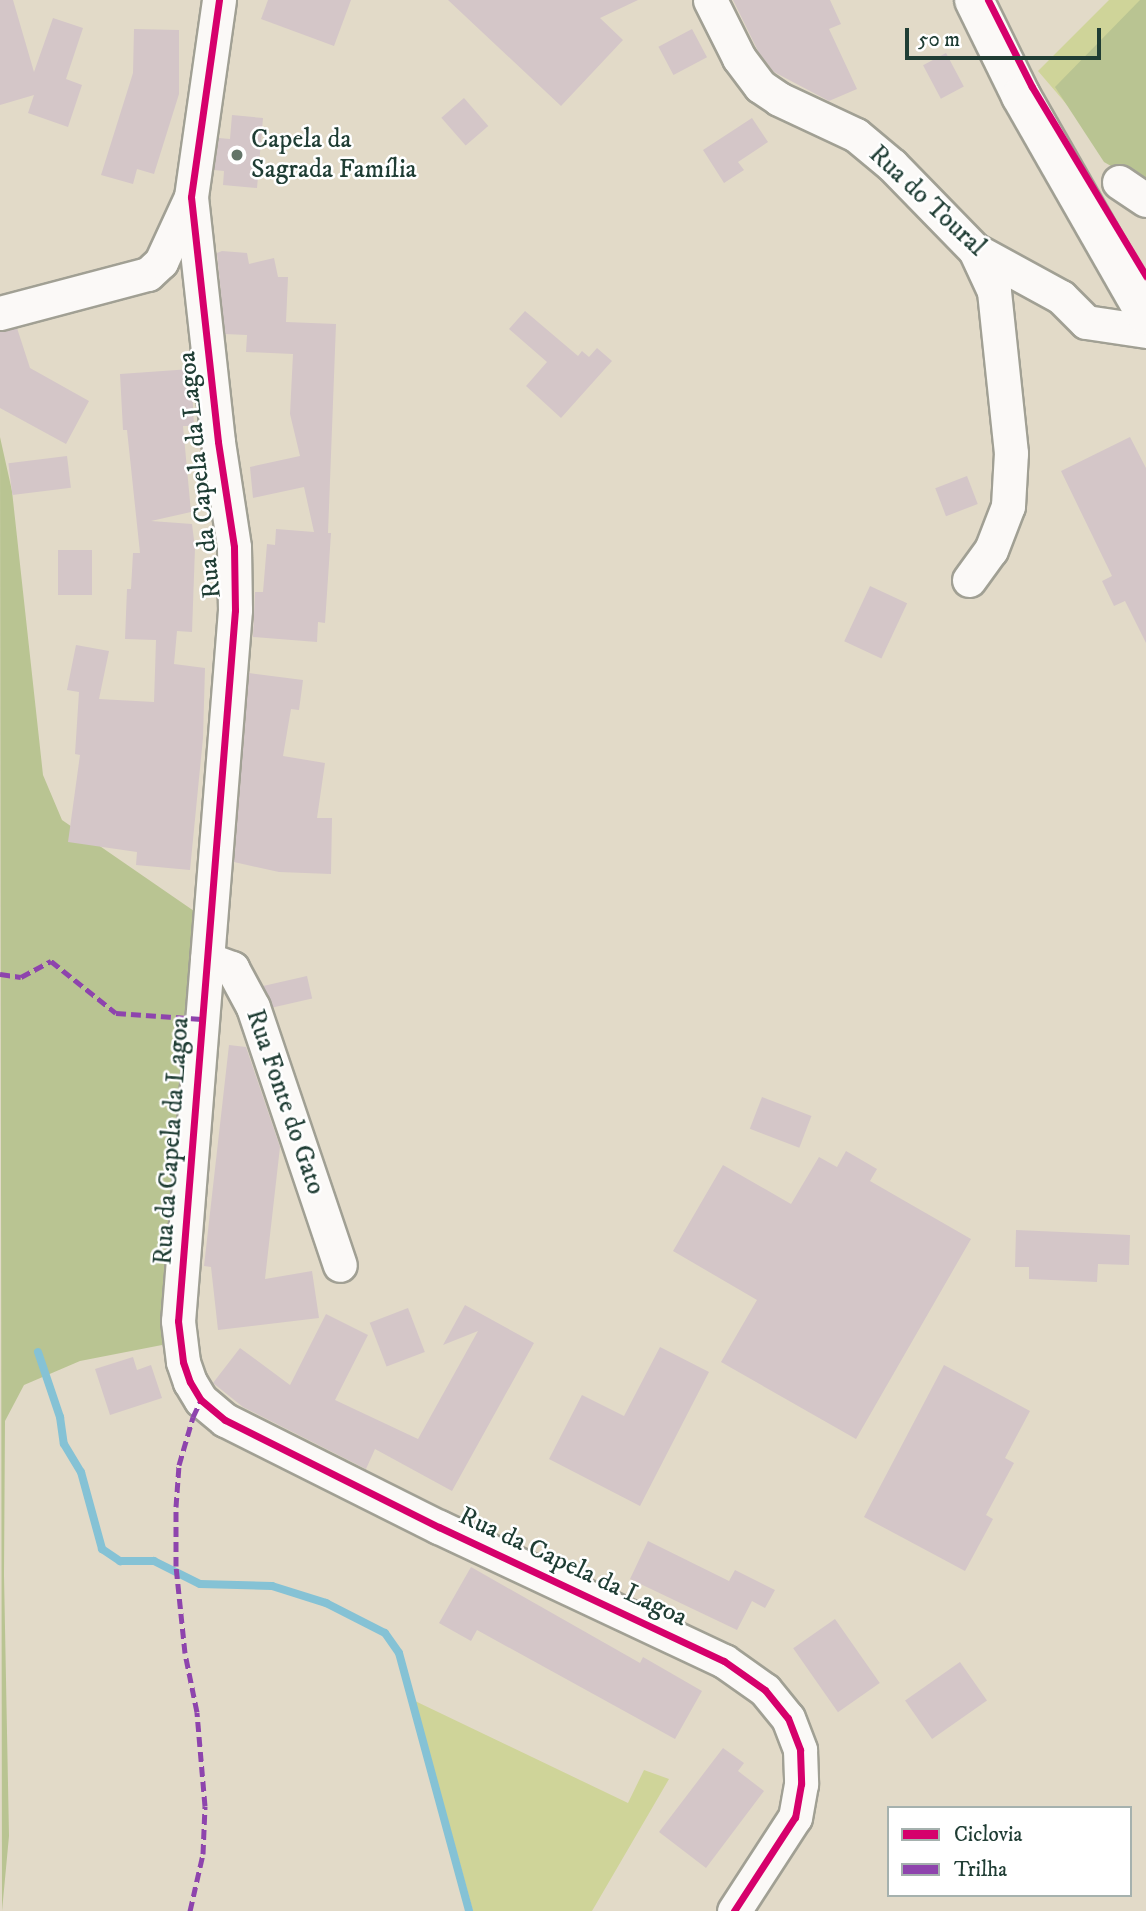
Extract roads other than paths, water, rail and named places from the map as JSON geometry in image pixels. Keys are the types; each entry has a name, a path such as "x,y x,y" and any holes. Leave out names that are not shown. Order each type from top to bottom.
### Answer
{"main road":[{"path":"974,0 1021,96 1143,315"}],"street":[{"name":"Rua da Capela da Lagoa","path":"219,0 191,197 218,442 234,547 235,610 178,1321 183,1362 190,1382 201,1400 225,1420 439,1527 724,1661 765,1690 788,1718 800,1750 801,1784 795,1817 734,1911"},
{"name":"Rua do Toural","path":"710,0 739,58 760,86 779,99 856,135 892,165 975,250 1061,297 1086,322 1143,315"},
{"path":"0,313 148,274 161,262 191,197"},
{"path":"969,580 991,550 1008,506 1012,453 994,290 975,250"},
{"name":"Rua Fonte do Gato","path":"206,959 232,968 253,1007 340,1265"}],"waterway":[{"path":"38,1352 60,1417 64,1444 81,1472 102,1549 120,1561 154,1561 200,1584 272,1586 326,1603 385,1633 399,1653 469,1911"}],"place":[{"name":"Capela da Sagrada Família","path":"237,155"}]}
